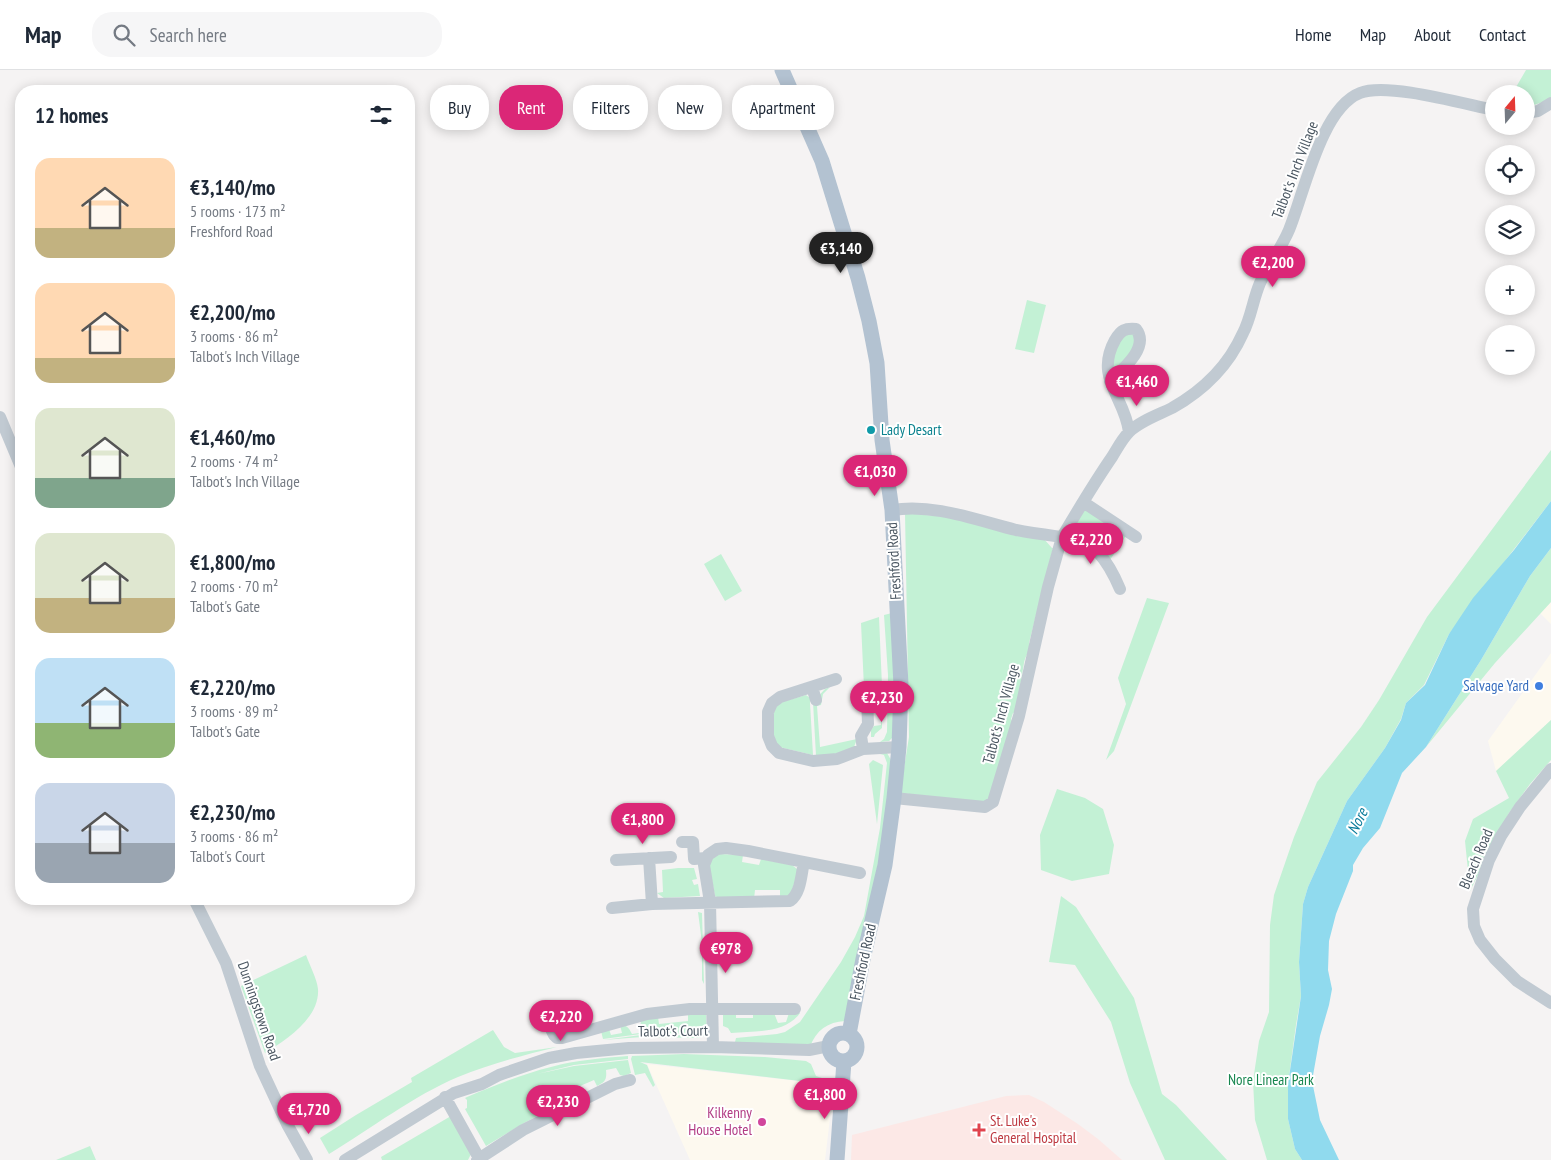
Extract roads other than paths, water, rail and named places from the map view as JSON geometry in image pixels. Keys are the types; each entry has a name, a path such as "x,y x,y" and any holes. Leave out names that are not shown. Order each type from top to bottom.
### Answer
{"main road":[{"name":"Freshford Road","path":"782,70 822,161 867,312 877,363 882,440 892,510 901,685 899,747 885,865 863,959 849,1034 856,1040 857,1050 854,1056 844,1061"},
{"path":"837,1160 844,1061 832,1056 829,1046 831,1040 836,1035 842,1033 849,1034"}],"street":[{"name":"Talbot's Inch Village","path":"894,798 985,807 993,802 1019,716 1048,587 1062,537 1129,432 1180,403 1208,383 1232,356 1245,331 1262,278 1288,232 1316,152 1326,130 1341,106 1360,92 1381,90 1407,92 1485,108"},
{"path":"1535,112 1551,104"},
{"path":"1110,381 1128,420 1129,432"},
{"path":"0,417 15,453"},
{"path":"1083,502 1136,537"},
{"path":"892,510 909,507 959,515 1018,530 1079,540 1092,546 1108,563 1120,589"},
{"path":"836,679 780,697 772,703 768,712 768,736 772,746 779,752 813,761 837,759 863,749 899,747"},
{"path":"812,687 816,700"},
{"path":"863,749 862,736 868,724 867,697"},
{"name":"Bleach Road","path":"1551,769 1520,807 1501,836 1489,860 1473,909 1474,926 1480,940 1495,959 1517,981 1551,1003"},
{"path":"682,842 693,842 694,859 706,858"},
{"path":"713,1047 710,902 704,865 706,858 712,852 726,848 860,873"},
{"path":"616,860 671,857"},
{"path":"649,858 652,904"},
{"path":"612,908 652,904 790,901 796,897 798,892 804,862"},
{"name":"Dunningstown Road","path":"197,905 226,963 260,1066 287,1124 307,1160"},
{"path":"543,1013 554,1035 557,1038 562,1038 647,1014 690,1009 795,1009"},
{"name":"Talbot's Court","path":"345,1160 445,1097 548,1058 576,1053 629,1048 713,1047 809,1050 829,1046"},
{"path":"445,1097 479,1159 523,1130 613,1079 630,1080"}],"water":[{"name":"Nore","path":"1551,501 1551,548 1530,576 1481,660 1426,747 1402,773 1380,828 1363,848 1353,865 1353,871 1336,914 1329,941 1328,970 1332,989 1320,1036 1312,1081 1320,1120 1339,1160 1302,1160 1295,1149 1288,1119 1288,1084 1301,996 1299,962 1303,904 1308,887 1347,801 1385,748 1401,720 1406,703 1425,685 1449,634 1473,598 1514,550"}],"place":[{"name":"Lady Desart","path":"871,430"},
{"name":"Salvage Yard","path":"1539,686"},
{"name":"Kilkenny House Hotel","path":"762,1122"},
{"name":"St. Luke's General Hospital","path":"979,1130"}],"park label":[{"name":"Nore Linear Park","path":"1271,1080"}]}
